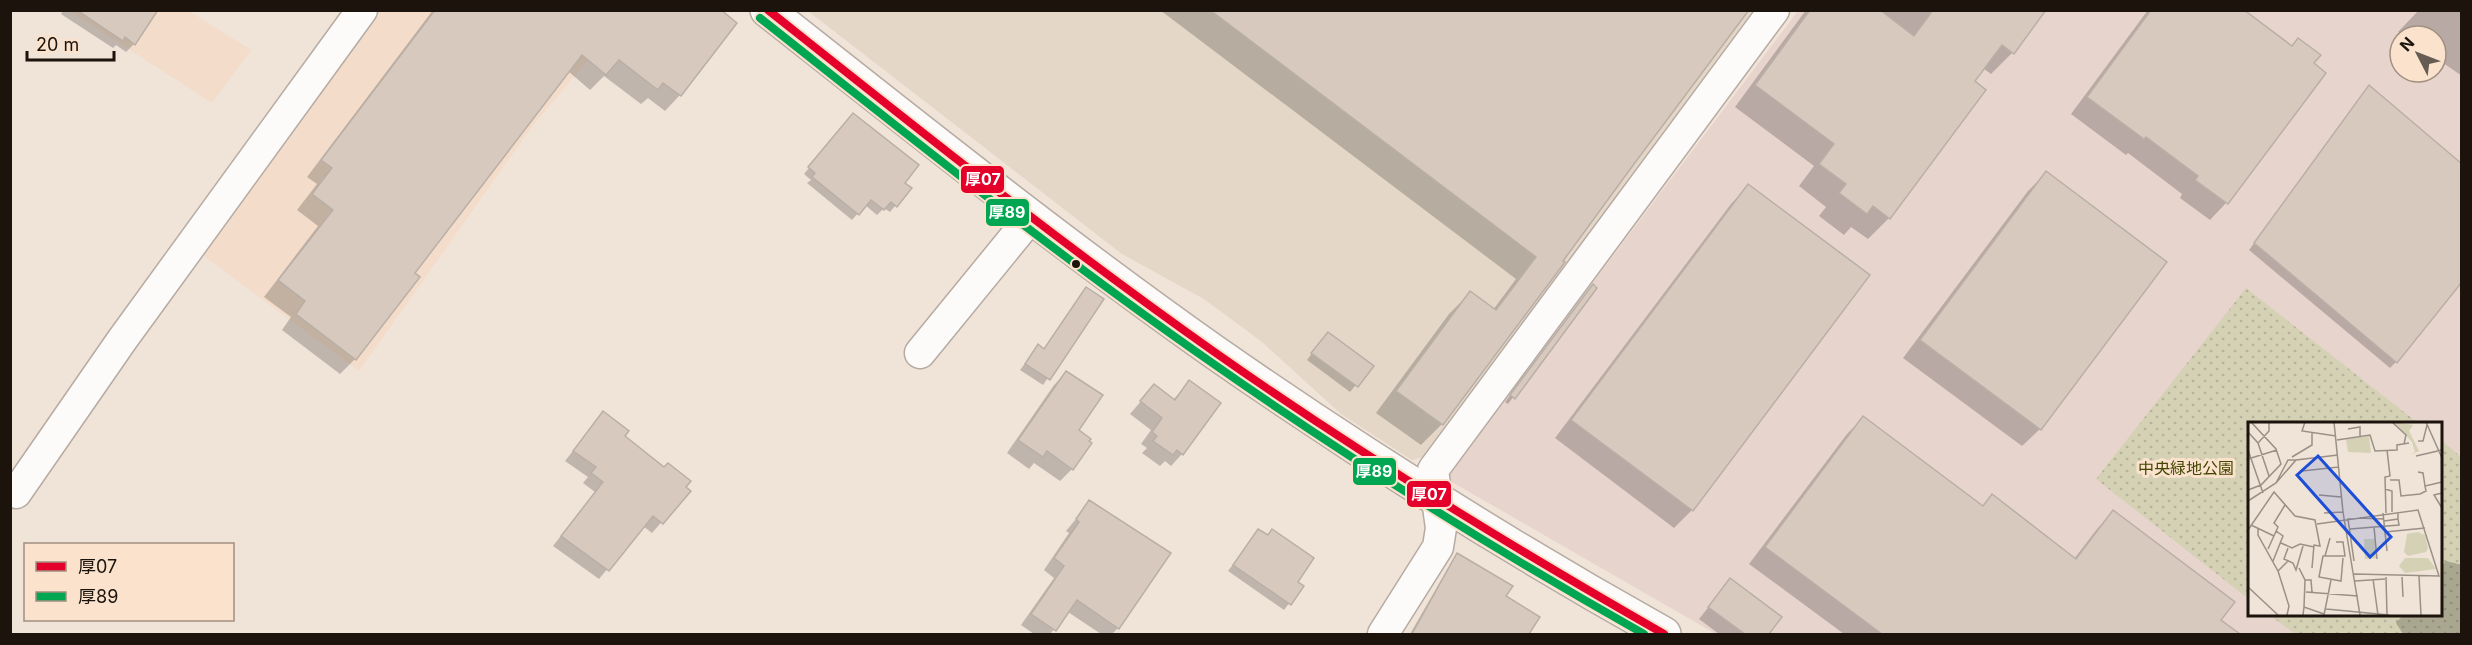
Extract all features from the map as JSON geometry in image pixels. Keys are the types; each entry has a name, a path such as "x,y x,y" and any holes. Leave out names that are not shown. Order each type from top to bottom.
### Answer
{"main road":[{"path":"767,10 1031,217 1210,349 1316,422 1436,500 1538,563 1664,634"}],"street":[{"path":"16,493 122,340 362,10"},
{"path":"1383,634 1438,547 1442,528 1433,470 1774,10"},
{"path":"920,353 1031,217"}],"shaded area":[{"path":"70,11 189,11 251,50 212,103"},
{"path":"367,11 629,11 531,128 359,371 196,250"},
{"path":"808,11 1760,11 1427,456 1412,460 1341,414 1262,342 1204,299 1122,254"},
{"path":"1798,11 2461,11 2461,634 1716,634 1445,478"}],"green space":[{"name":"中央緑地公園","path":"2246,288 2417,422 2248,422 2248,598 2096,479"},
{"path":"2442,441 2461,457 2461,634 2295,634 2269,615 2442,615"}],"building":[{"path":"77,10 158,10 135,45 125,37 123,41"},
{"path":"435,10 721,10 737,23 681,96 663,83 658,90 619,60 606,75 582,55 415,273 420,277 356,360 296,314 305,301 278,280 333,210 312,194 332,168 321,160"},
{"path":"1210,10 1749,10 1443,425 1396,391 1470,291 1496,310 1536,257"},
{"path":"1810,10 1880,10 1914,36 1933,10 2046,10 2014,54 2002,45 1975,81 1986,90 1890,219 1873,206 1867,214 1839,193 1846,184 1819,164 1834,144 1755,85"},
{"path":"2151,10 2244,10 2292,46 2298,38 2321,55 2314,63 2326,73 2228,204 2195,180 2198,176 2087,97"},
{"path":"2369,85 2462,164 2462,282 2397,363 2254,243"},
{"path":"853,113 919,165 905,183 912,188 897,207 891,202 884,210 871,200 859,215 812,177 815,173 808,167"},
{"path":"2046,171 2167,262 2041,430 1920,340"},
{"path":"1748,184 1870,275 1693,511 1571,420"},
{"path":"1593,284 1597,288 1515,399 1510,395"},
{"path":"1086,287 1104,299 1050,380 1025,364 1038,344 1044,349"},
{"path":"1328,332 1374,366 1358,387 1311,353"},
{"path":"1066,371 1103,395 1079,430 1091,439 1089,441 1092,443 1073,470 1047,451 1043,457 1018,440"},
{"path":"1189,380 1221,403 1183,455 1177,450 1173,455 1153,441 1157,436 1152,432 1162,418 1140,401 1154,384 1175,400"},
{"path":"603,411 629,431 625,436 664,467 668,463 691,481 686,487 691,491 663,524 653,516 609,571 561,536 603,482 591,473 596,467 573,451"},
{"path":"1863,416 1983,506 1992,494 2076,559 2113,510 2235,602 2221,620 2240,634 1882,634 1765,547"},
{"path":"1089,500 1171,553 1119,629 1077,600 1056,631 1031,614 1064,566 1054,558 1079,522 1076,519"},
{"path":"1258,529 1268,535 1272,529 1314,558 1298,582 1304,586 1291,605 1233,565"},
{"path":"1457,553 1513,586 1506,596 1540,617 1529,634 1412,634"},
{"path":"1730,578 1782,617 1769,634 1745,634 1708,607"}],"transit line":[{"name":"厚07","path":"768,10 1043,226 1213,351 1323,426 1435,498 1664,634"},
{"name":"厚89","path":"760,18 1038,236 1208,360 1423,503 1644,634"}]}
